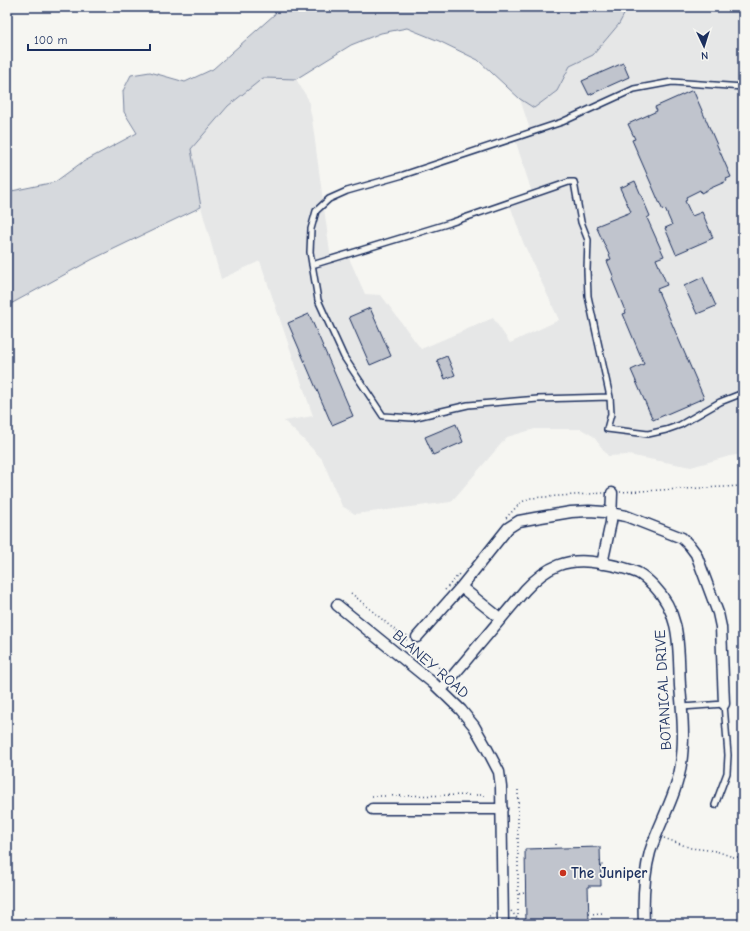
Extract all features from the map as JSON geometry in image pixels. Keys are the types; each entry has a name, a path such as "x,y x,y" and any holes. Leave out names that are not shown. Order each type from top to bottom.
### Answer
{"street":[{"path":"602,564 612,514 609,493"},
{"path":"417,637 461,587 508,528 520,521 571,512 589,511 626,516 682,538 696,554 718,613 724,704"},
{"name":"BOTANICAL DRIVE","path":"441,690 530,584 546,571 557,565 570,562 602,564 627,569 639,574 650,582 667,602 672,613 676,631 683,734 682,763 678,778 656,835 648,862 644,924"},
{"path":"461,587 501,619"},
{"name":"BLANEY ROAD","path":"338,605 441,690 461,710 474,726 486,747 498,772 502,809 503,924"},
{"path":"372,809 502,809"}],"lane":[{"path":"610,397 538,399 468,405 412,418 383,416 344,357 318,300 310,252 311,229 316,211 329,199 347,191 403,175 562,122 634,89 672,82 743,87"},
{"path":"312,265 450,223 570,182 574,182 581,222 588,240 588,296 610,397 611,414 607,429 648,434 680,425 720,402 743,393"},
{"path":"682,707 724,704 728,755 727,773 715,805"}],"path":[{"path":"609,493 743,486"},
{"path":"351,593 376,614"},
{"path":"518,790 518,924"},
{"path":"372,796 485,795"},
{"path":"664,838 691,848 716,851 733,857 743,857"},
{"path":"600,861 603,865"},
{"path":"518,894 525,893"},
{"path":"510,910 518,919"},
{"path":"485,923 493,912"},
{"path":"589,914 603,913"}],"shaded area":[{"path":"274,7 628,7 619,24 593,55 570,66 557,91 534,108 520,99 478,60 439,41 407,28 381,33 351,45 296,79 263,78 228,106 191,149 201,207 93,259 7,306 7,192 55,182 81,163 137,133 124,112 123,91 131,75 150,72 185,82 213,69 275,14"},
{"path":"628,7 743,7 743,454 730,456 691,467 628,455 608,456 593,436 581,429 535,429 507,437 451,502 355,514 342,506 322,459 284,421 313,416 260,261 221,279 201,207 191,149 228,106 263,78 296,79 308,99 312,119 331,260 348,256 365,294 381,295 421,349 493,318 510,343 559,320 523,242 510,205 534,199 514,136 531,133 520,99 534,108 557,91 570,66 593,55 619,24"}],"building":[{"path":"623,63 629,77 589,95 582,81"},
{"path":"693,90 731,177 726,179 727,181 701,193 700,190 686,197 687,200 685,201 692,216 702,212 713,238 676,254 665,228 672,225 665,209 663,211 632,140 635,139 628,124 657,111 655,107"},
{"path":"635,181 650,216 647,218 664,256 656,259 667,285 657,289 704,398 653,420 631,370 644,364 623,314 626,313 612,279 614,278 607,261 611,259 596,226 631,212 620,188"},
{"path":"703,277 716,306 697,314 684,286"},
{"path":"370,308 391,356 370,365 349,317"},
{"path":"309,314 353,416 332,425 288,323"},
{"path":"447,356 455,375 445,379 437,360"},
{"path":"456,424 463,442 433,455 425,437"},
{"name":"The Juniper","path":"600,847 601,886 588,886 589,924 526,924 525,849"}],"place":[{"name":"The Juniper","path":"563,873"}]}
